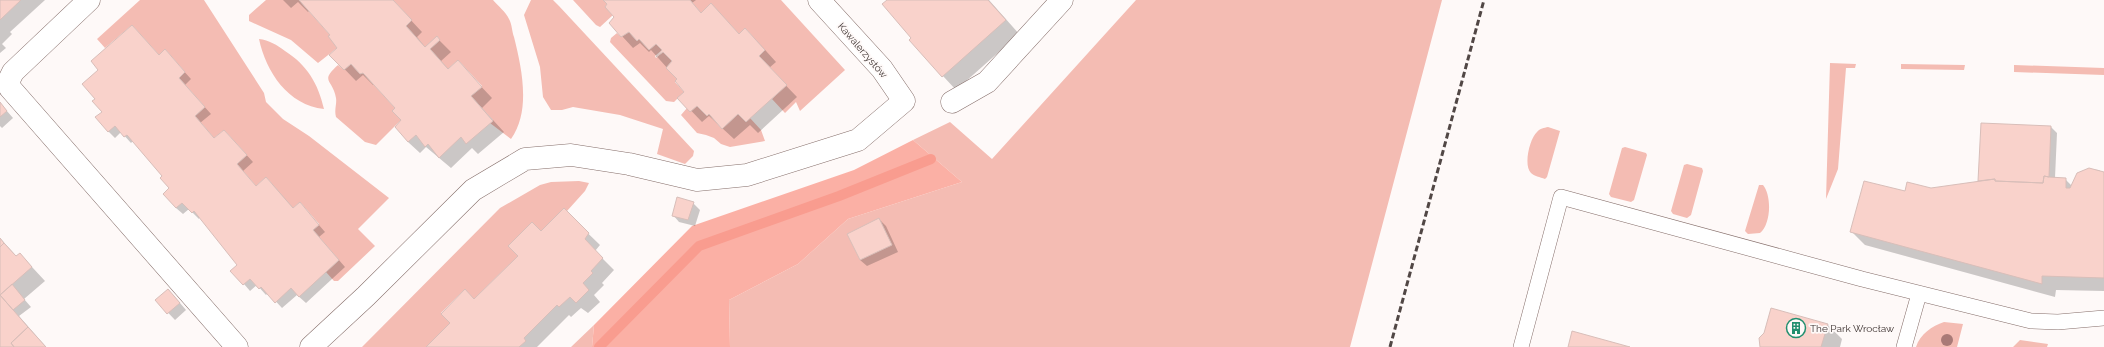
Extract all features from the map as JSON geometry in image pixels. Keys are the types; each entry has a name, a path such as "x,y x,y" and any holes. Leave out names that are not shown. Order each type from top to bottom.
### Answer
{"street":[{"path":"89,0 13,72 9,80 10,88 237,347"},
{"name":"Kawalerzystów","path":"311,347 366,296 473,190 525,159 572,155 629,164 697,180 747,176 858,140 904,102 882,69 819,0"},
{"path":"952,102 987,82 1062,0"}],"lane":[{"path":"1521,347 1561,197 1919,294 2031,321 2058,322 2104,318"},
{"path":"1904,347 1919,294"}],"shaded area":[{"path":"140,0 204,0 264,93 266,102 283,119 309,136 389,198 358,229 375,246 338,281 334,281 326,272 339,260 313,230 319,224 300,202 293,208 266,177 256,186 237,164 247,155 224,130 214,138 195,116 205,107 179,78 185,72 165,49 159,55 132,25 105,48 97,39"},
{"path":"266,0 299,0 330,35 337,48 318,63 291,40 249,21 249,15"},
{"path":"393,0 493,0 504,11 510,21 520,62 523,90 521,116 511,139 490,123 493,120 471,96 482,86 458,60 448,69 430,49 440,40 437,36 425,47 406,26 411,20"},
{"path":"531,0 553,0 559,6 694,151 693,156 685,164 657,154 663,129 620,115 573,107 562,110 551,110 543,97 540,67 524,15"},
{"path":"573,0 603,0 607,4 605,7 613,15 600,27 596,25"},
{"path":"690,0 781,0 845,70 800,111 796,102 785,113 772,99 786,85 759,56 765,50 745,28 739,34 711,4 701,13"},
{"path":"1136,0 1442,0 1350,347 730,347 729,300 798,264 848,219 962,182 913,140 950,122 992,159"},
{"path":"629,32 637,41 639,39 649,50 656,44 662,50 655,56 656,58 663,52 672,61 666,68 677,79 675,82 684,92 674,102 666,101 610,42 611,38 617,33 621,37"},
{"path":"259,39 270,42 279,47 300,62 315,83 324,109 311,106 289,94 273,75 262,51"},
{"path":"1830,63 1856,64 1855,68 1846,68 1838,169 1826,199"},
{"path":"351,64 360,74 363,73 395,108 392,111 401,120 376,145 365,142 336,117 336,98 328,78 338,65 344,70"},
{"path":"1901,64 1965,65 1964,70 1901,69"},
{"path":"2014,65 2104,68 2104,75 2014,72"},
{"path":"697,106 707,116 709,114 722,129 738,114 746,122 750,118 761,130 765,141 730,147 721,144 714,138 697,133 681,115 687,108"},
{"path":"1548,127 1560,131 1547,177 1545,179 1531,173 1528,164 1528,152 1534,135 1542,128"},
{"path":"913,140 962,182 848,219 798,264 729,300 730,347 592,347 594,325 692,226 854,170"},
{"path":"1625,147 1646,153 1647,155 1634,200 1631,202 1611,197 1609,194 1622,148"},
{"path":"1687,164 1702,168 1703,171 1691,215 1687,218 1673,214 1671,211 1684,165"},
{"path":"579,181 589,183 585,191 567,211 564,208 541,231 532,222 518,256 474,299 464,290 441,313 450,323 426,347 362,347 500,208 540,185 551,182"},
{"path":"1759,185 1763,185 1768,196 1768,217 1764,229 1760,233 1748,234 1745,231"},
{"path":"1944,322 1963,324 1957,347 1916,347 1923,334"},
{"path":"594,325 592,347 571,347"},
{"path":"2020,340 2048,344 2047,347 2013,347"}],"building":[{"path":"0,0 21,0 0,20"},
{"path":"299,0 393,0 412,20 406,26 425,47 437,36 440,40 430,49 448,69 458,60 482,87 471,96 493,121 466,144 461,137 439,158 428,144 425,147 416,135 408,142 395,127 401,120 392,111 395,108 363,73 360,74 351,64 344,70 329,55 337,48 328,36 330,35"},
{"path":"603,0 690,0 701,13 711,3 739,34 745,28 765,50 759,56 787,85 746,122 738,114 722,129 709,114 707,116 697,106 690,112 677,98 684,92 675,81 677,79 666,68 672,61 663,52 656,57 662,50 656,44 649,50 639,39 637,41 629,32 621,37 609,23 614,17 605,7 607,4"},
{"path":"887,0 988,0 1006,20 942,77 909,40 911,38 882,4"},
{"path":"132,25 159,55 165,49 185,72 179,78 205,107 195,116 214,138 224,130 247,155 237,164 256,186 266,177 293,208 300,202 319,225 313,230 339,260 299,297 291,288 275,303 261,287 259,289 250,279 243,285 230,271 237,265 194,211 192,213 182,203 176,208 163,194 169,188 160,178 162,176 127,135 124,137 115,126 108,132 95,117 102,112 92,101 95,99 82,84 98,70 91,61"},
{"path":"0,102 7,111 0,117"},
{"path":"1981,123 2051,126 2049,177 2044,176 2043,183 1995,181 1995,179 1978,181"},
{"path":"2089,168 2104,172 2104,278 2042,276 2042,284 1850,232 1864,181 1905,191 1907,182 1931,188 1995,179 1995,181 2043,183 2044,176 2066,178 2066,188 2070,188 2077,173"},
{"path":"677,197 694,202 688,220 672,216"},
{"path":"564,208 589,233 585,239 603,258 591,271 593,273 583,283 589,290 576,303 570,297 559,307 557,305 524,338 526,341 519,347 426,347 450,323 441,314 465,289 474,299 518,256 508,246 532,222 541,231"},
{"path":"879,218 892,245 860,260 847,234"},
{"path":"0,238 4,243 0,247"},
{"path":"4,243 16,256 20,253 32,267 0,295 0,247"},
{"path":"12,284 25,300 13,310 0,295"},
{"path":"168,289 180,303 167,314 155,300"},
{"path":"0,295 28,327 11,343 14,347 0,347"},
{"name":"The Park Wrocław","path":"1771,308 1828,324 1821,347 1760,347 1759,338 1764,333"},
{"path":"28,327 46,347 14,347 11,343"},
{"path":"1572,331 1630,347 1568,347"}],"waterway":[{"path":"599,347 699,246 839,196 931,159"}],"railway":[{"path":"1390,347 1484,0"}],"place":[{"name":"The Park Wrocław","path":"1796,328"}]}
